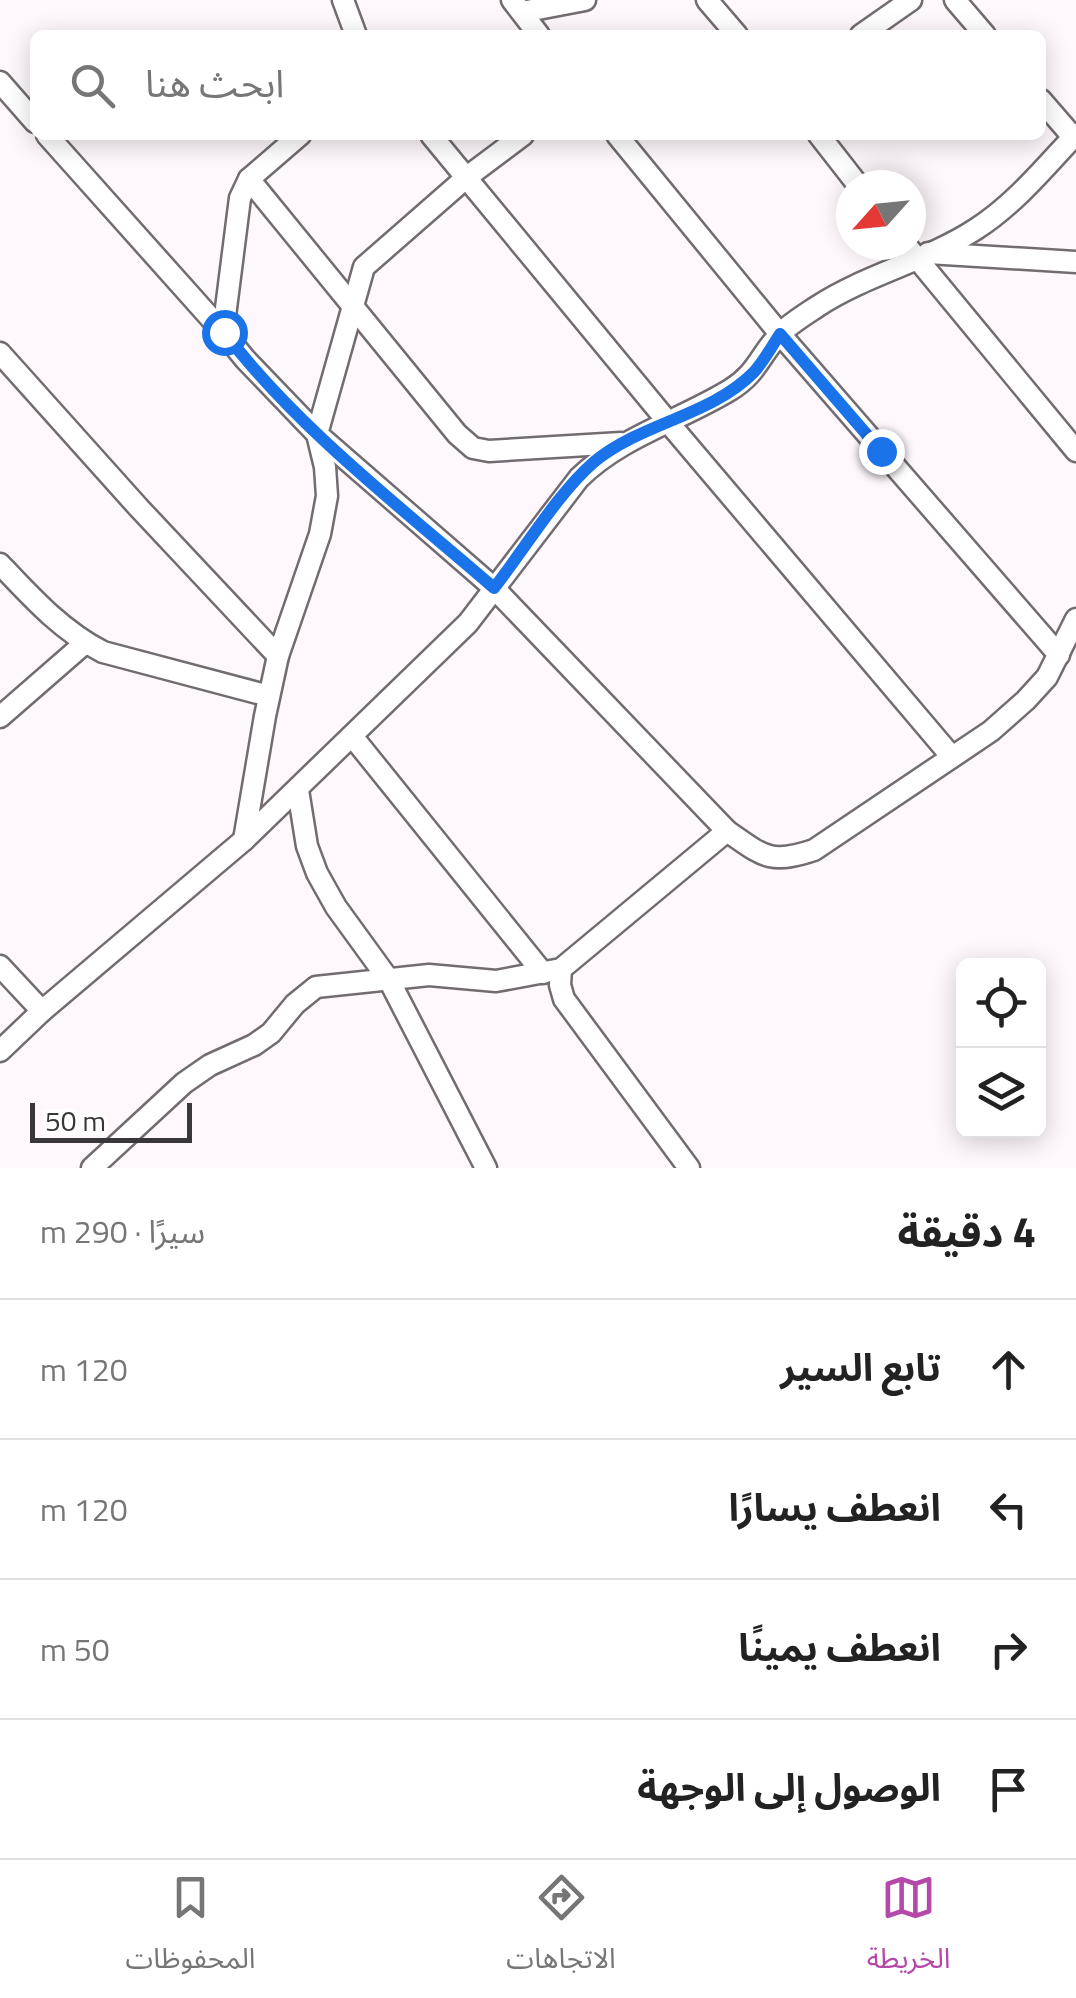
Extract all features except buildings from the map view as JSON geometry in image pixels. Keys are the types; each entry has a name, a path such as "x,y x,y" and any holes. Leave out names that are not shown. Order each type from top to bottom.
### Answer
{"street":[{"path":"343,0 354,30"},
{"path":"517,6 585,0"},
{"path":"708,0 733,30"},
{"path":"868,30 911,0"},
{"path":"956,0 982,30"},
{"path":"517,6 535,30"},
{"path":"0,82 30,116"},
{"path":"926,248 974,231 1008,206 1075,136 1046,105"},
{"path":"51,140 245,360 317,434 494,588 727,830 762,855 790,858 814,850 991,731 1047,678 1076,620"},
{"path":"224,332 240,198 249,179 294,140"},
{"path":"435,140 952,757"},
{"path":"244,840 278,656 320,534 327,496 317,434 364,267 467,177 517,140"},
{"path":"621,140 780,334 1059,655"},
{"path":"823,140 846,170"},
{"path":"249,179 457,434 473,448 488,451 623,442"},
{"path":"926,253 1076,262"},
{"path":"0,1051 244,840 468,623 578,478 623,442 744,380 780,334 848,288 900,260"},
{"path":"921,260 1076,451"},
{"path":"0,353 138,508 278,656"},
{"path":"0,564 48,615 103,652 270,696"},
{"path":"0,717 85,643"},
{"path":"352,736 552,971 564,999 689,1168"},
{"path":"298,790 307,846 317,873 388,980 486,1168"},
{"path":"92,1168 184,1082 210,1065 254,1046 316,987 429,975 496,981 552,971 727,830"},
{"path":"0,966 42,1011"}],"route":[{"path":"224,332 245,360 317,434 494,588 578,478 596,461 623,442 733,388 754,372 780,334 881,451"}]}
